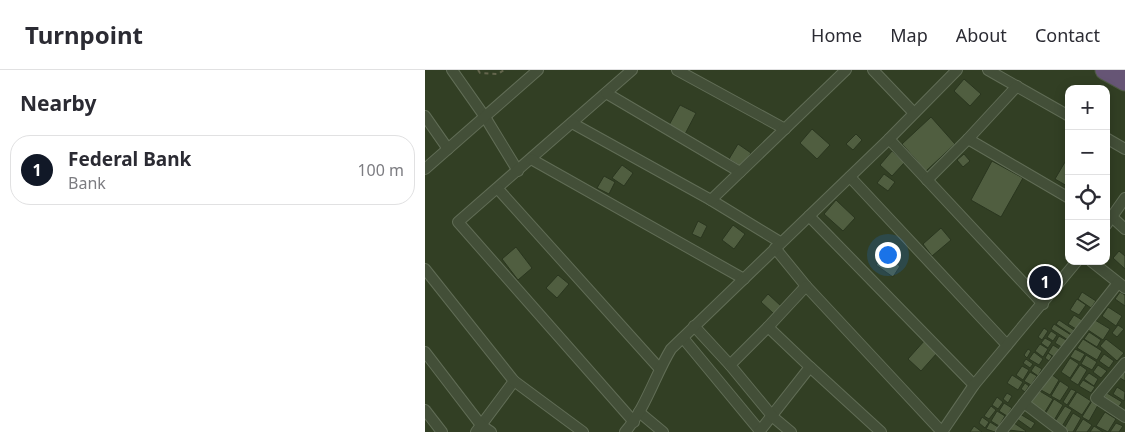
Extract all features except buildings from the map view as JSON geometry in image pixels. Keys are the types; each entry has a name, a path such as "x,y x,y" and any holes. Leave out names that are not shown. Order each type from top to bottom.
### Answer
{"highway":[{"path":"1105,70 1125,81"}],"street":[{"path":"451,70 485,117 518,171"},
{"path":"425,169 538,70"},
{"path":"632,70 458,222 634,422"},
{"path":"677,70 785,128"},
{"path":"873,70 914,114"},
{"path":"625,432 634,422 659,368 671,349 889,139 957,70"},
{"path":"988,70 1065,114"},
{"path":"711,200 843,71"},
{"path":"927,180 1017,86"},
{"path":"606,93 740,172"},
{"path":"425,116 448,149"},
{"path":"572,123 711,200 777,245 806,286 942,432 975,385 1074,265"},
{"path":"889,139 1043,304"},
{"path":"968,139 1065,196"},
{"path":"1110,140 1125,149"},
{"path":"531,159 744,279"},
{"path":"850,177 1007,345"},
{"path":"498,189 659,368"},
{"path":"1109,220 1125,198"},
{"path":"809,216 975,385"},
{"path":"1110,222 1125,229"},
{"path":"1001,432 1121,285 1096,265"},
{"path":"425,269 515,382 583,432"},
{"path":"730,365 806,286"},
{"path":"694,326 730,365 773,417 791,432"},
{"path":"768,327 881,432"},
{"path":"683,338 759,431 773,417 810,366"},
{"path":"425,352 478,428 491,432"},
{"path":"1124,366 1096,398 1125,417"},
{"path":"478,428 515,382"},
{"path":"1024,402 1062,432"},
{"path":"425,410 439,431"},
{"path":"639,412 663,432"}],"path":[{"path":"478,70 480,73 498,74 504,70"}],"place":[{"name":"Federal Bank","path":"1045,282"}]}
